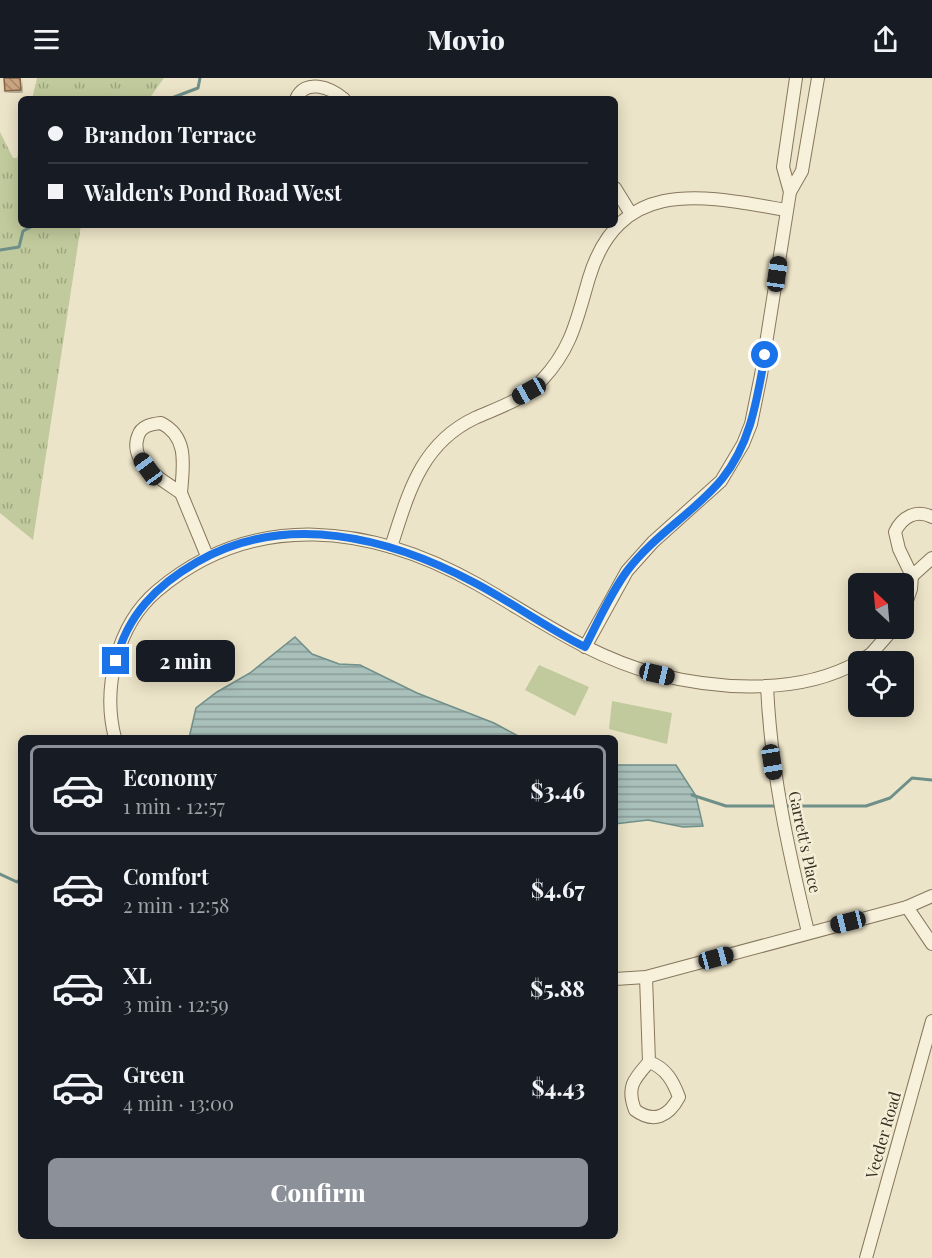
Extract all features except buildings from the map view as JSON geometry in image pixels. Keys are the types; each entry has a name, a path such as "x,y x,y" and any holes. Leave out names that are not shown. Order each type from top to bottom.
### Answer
{"street":[{"path":"790,192 783,167 796,78"},
{"path":"585,647 627,571 653,542 721,481 752,424 786,210 790,192 802,171 818,78"},
{"path":"298,96 303,89 310,86 325,87 339,96"},
{"path":"618,193 632,214"},
{"path":"391,547 412,482 439,444 470,420 529,391 541,382 568,346 593,266 608,240 632,214 661,201 698,196 786,210"},
{"path":"181,493 148,469 140,458 136,447 138,435 149,424 161,423 168,426 175,432 182,447 181,493 207,556"},
{"path":"911,573 899,549 895,532 907,517 915,514 932,517"},
{"path":"115,735 111,701 116,661 133,617 146,601 179,572 207,556 247,542 297,534 340,535 391,547 423,558 477,584 555,633 632,667 681,680 710,684 767,686 824,676 848,666"},
{"path":"914,574 932,558"},
{"path":"875,651 885,639"},
{"name":"Garrett's Place","path":"767,686 770,745 781,816 808,932"},
{"path":"618,979 646,977 808,932 907,908 932,896"},
{"path":"907,908 932,944"},
{"path":"646,977 649,1062 632,1083 630,1096 635,1110 651,1119 662,1117 679,1097 674,1082 665,1072 649,1062"},
{"name":"Veeder Road","path":"866,1258 932,1021"}],"green space":[{"path":"37,78 164,78 151,96 33,96"},
{"path":"0,132 13,158 17,158 18,154 18,228 81,228 33,540 0,513"},
{"path":"539,665 589,687 575,716 525,690"},
{"path":"612,701 672,713 667,744 609,729"}],"water":[{"path":"295,637 312,654 339,664 360,665 417,693 494,723 516,735 190,735 196,708 217,692 250,673"},
{"path":"618,765 676,765 696,796 703,826 683,827 648,820 618,824"}],"waterway":[{"path":"177,96 198,88 200,78"},
{"path":"0,250 19,247 23,231 29,228"},
{"path":"784,806 866,806 890,798 912,778 932,780"},
{"path":"692,795 726,806 777,806"},
{"path":"0,874 18,881"}],"route":[{"path":"116,661 119,646 133,617 146,601 179,572 207,556 247,542 315,533 340,535 391,547 423,558 477,584 555,633 585,647 627,571 653,542 721,481 732,465 752,424 765,355"}]}
